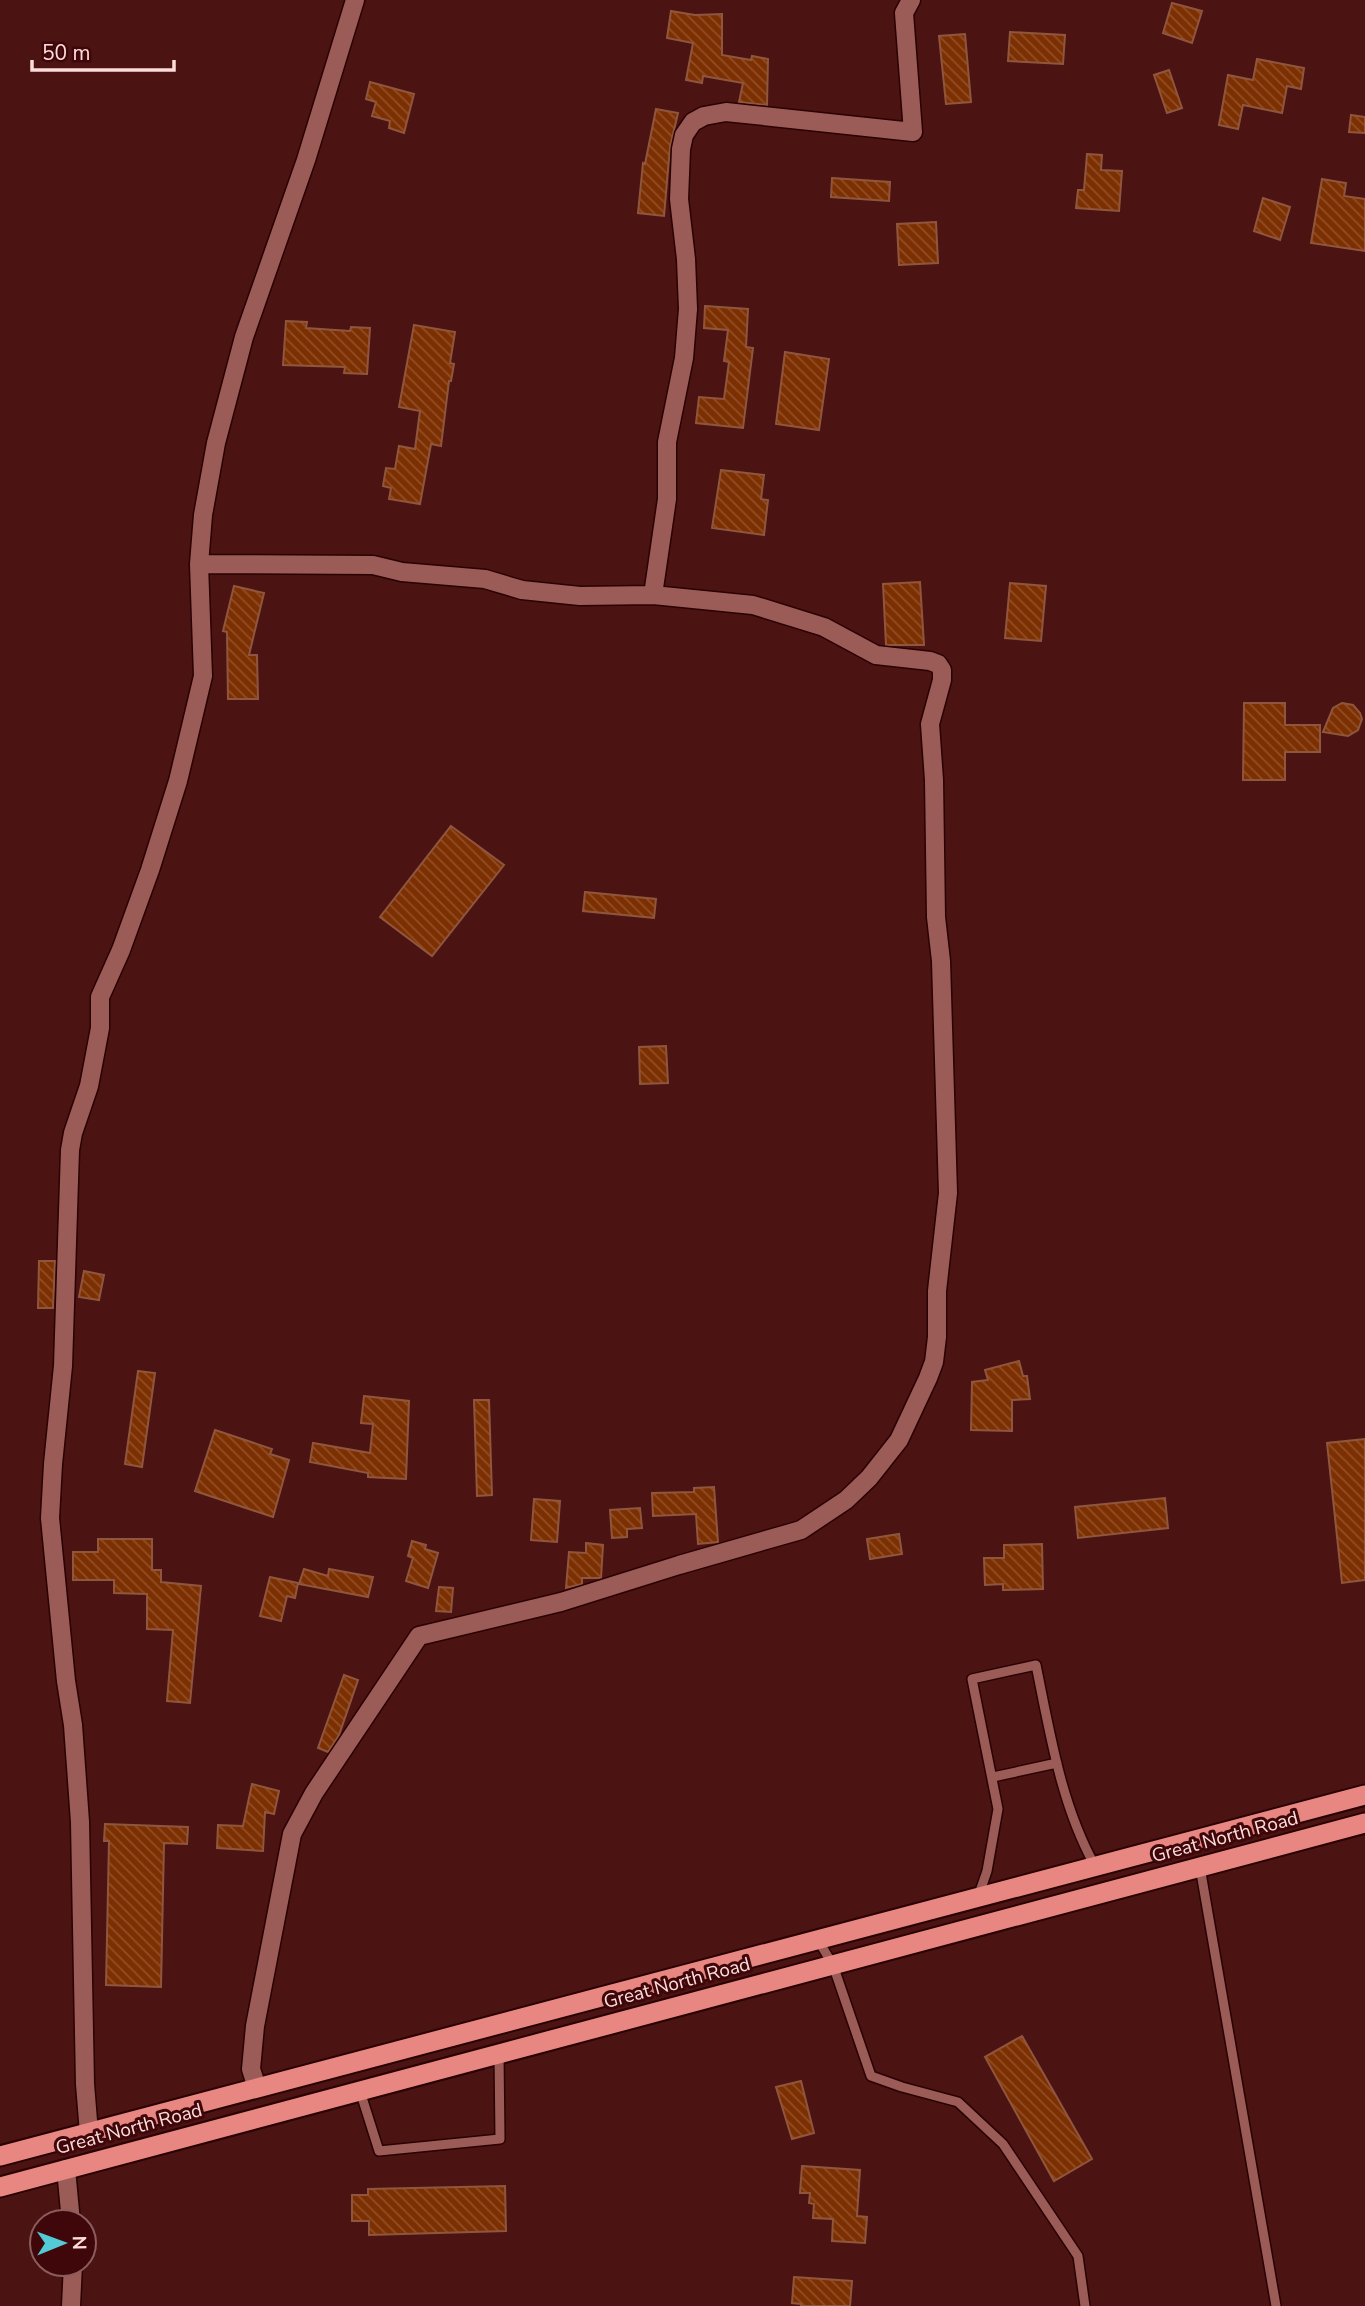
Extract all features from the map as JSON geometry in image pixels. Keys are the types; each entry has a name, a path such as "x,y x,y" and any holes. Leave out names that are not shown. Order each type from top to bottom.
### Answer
{"highway":[{"name":"Great North Road","path":"0,2156 1365,1795"},
{"name":"Great North Road","path":"0,2187 1365,1823"}],"street":[{"path":"89,2133 85,2084 80,1822 73,1725 50,1518 62,1366 70,1150 89,1086 100,1028 100,997 121,950 150,870 191,732 202,676 199,564 203,514 230,387 244,337 306,160 355,0"},
{"path":"653,595 667,499 667,442 684,358 688,309 686,259 678,199 684,135 692,122 704,116 726,112 913,132 904,13 911,0"},
{"path":"199,564 361,564 402,572 485,579 522,590 580,596 653,595 753,605 824,627 876,655 930,661 938,664 942,670 942,680 930,724 948,1194 937,1291 934,1362 911,1416 887,1457 846,1500 801,1530 561,1602 419,1636 314,1793 292,1834 255,2026 251,2069 257,2088"},
{"path":"66,2169 70,2208"},
{"path":"71,2306 72,2278"}],"lane":[{"path":"978,1897 987,1871 998,1809 972,1679 1036,1665 1057,1763 1083,1845 1095,1866"},
{"path":"993,1777 1057,1763"},
{"path":"1200,1867 1276,2306"},
{"path":"818,1940 833,1965 872,2076 958,2102 1003,2144 1078,2256 1085,2306"},
{"path":"360,2091 379,2151 500,2139 499,2054"}],"building":[{"path":"1172,3 1202,11 1192,43 1163,33"},
{"path":"671,11 695,15 722,14 722,55 751,60 752,56 768,59 767,105 739,102 743,83 703,76 702,83 686,80 693,43 667,38"},
{"path":"1010,32 1065,35 1063,64 1008,61"},
{"path":"965,34 971,102 946,104 939,36"},
{"path":"1257,59 1304,68 1301,89 1287,86 1282,113 1243,105 1238,129 1219,125 1228,75 1253,80"},
{"path":"1169,70 1182,108 1167,113 1154,75"},
{"path":"370,82 414,94 404,133 389,128 390,121 372,116 376,102 366,99"},
{"path":"656,109 678,113 670,147 664,216 638,213 643,163 645,164"},
{"path":"1351,115 1365,117 1365,133 1349,132"},
{"path":"1087,154 1102,155 1101,170 1122,171 1119,211 1076,208 1078,190 1084,190"},
{"path":"832,178 890,182 889,201 831,197"},
{"path":"1322,179 1346,183 1344,196 1365,199 1365,251 1311,243"},
{"path":"1263,198 1290,207 1280,240 1254,231"},
{"path":"936,222 938,263 899,265 897,224"},
{"path":"705,306 748,309 746,347 753,348 743,428 696,423 699,397 724,399 729,362 724,361 728,330 704,328"},
{"path":"286,321 307,322 306,328 350,331 351,327 370,328 367,374 344,373 345,367 283,365"},
{"path":"414,325 455,332 450,363 454,364 449,381 441,446 431,444 420,504 389,499 391,488 383,486 386,468 395,469 399,446 415,449 420,411 399,407"},
{"path":"785,352 829,359 819,430 776,424"},
{"path":"721,470 764,475 761,499 768,500 764,535 712,528"},
{"path":"920,582 924,645 886,645 883,584"},
{"path":"1010,583 1046,586 1041,641 1005,638"},
{"path":"234,586 264,593 249,655 257,655 258,699 228,699 227,632 223,631"},
{"path":"1244,703 1285,703 1285,725 1320,725 1320,752 1285,752 1285,780 1243,780"},
{"path":"1342,703 1353,705 1360,713 1362,719 1358,730 1348,736 1323,732 1333,708"},
{"path":"451,826 504,865 432,956 380,917"},
{"path":"585,892 656,899 654,918 583,911"},
{"path":"666,1046 668,1083 640,1084 639,1047"},
{"path":"39,1261 55,1261 53,1308 38,1308"},
{"path":"84,1271 104,1275 99,1300 79,1297"},
{"path":"1019,1361 1023,1376 1027,1376 1030,1399 1012,1400 1012,1431 971,1430 972,1382 988,1380 985,1370"},
{"path":"138,1371 155,1373 142,1467 125,1464"},
{"path":"364,1396 409,1401 406,1479 368,1477 368,1473 310,1462 313,1443 370,1453 373,1424 361,1423"},
{"path":"474,1400 489,1400 492,1495 477,1496"},
{"path":"215,1430 272,1449 270,1454 289,1460 273,1517 195,1491"},
{"path":"1365,1439 1365,1580 1342,1583 1327,1443"},
{"path":"714,1487 718,1542 698,1544 696,1514 653,1516 652,1493 694,1492 694,1488"},
{"path":"1165,1498 1168,1528 1078,1538 1075,1507"},
{"path":"534,1499 560,1501 557,1542 531,1540"},
{"path":"640,1508 642,1528 627,1529 627,1537 612,1538 610,1510"},
{"path":"899,1534 902,1554 870,1559 867,1539"},
{"path":"98,1539 152,1539 152,1570 161,1570 161,1582 201,1586 190,1703 167,1701 173,1630 147,1629 147,1594 114,1593 114,1580 73,1580 73,1552 98,1552"},
{"path":"412,1541 426,1545 425,1549 438,1553 428,1588 406,1581 413,1558 408,1556"},
{"path":"586,1543 603,1545 601,1578 582,1578 582,1584 566,1588 569,1552 586,1553"},
{"path":"1042,1544 1043,1589 1003,1590 1003,1584 985,1585 984,1558 1004,1558 1004,1545"},
{"path":"304,1569 328,1576 329,1569 373,1577 368,1597 299,1584"},
{"path":"270,1577 298,1583 295,1598 287,1596 281,1621 260,1616"},
{"path":"439,1587 453,1588 451,1612 436,1611"},
{"path":"344,1675 358,1680 339,1735 328,1752 318,1748"},
{"path":"252,1784 279,1791 274,1814 265,1812 263,1851 217,1848 218,1825 243,1826"},
{"path":"105,1824 188,1827 187,1844 164,1843 161,1987 106,1985 109,1841 104,1841"},
{"path":"1022,2036 1092,2159 1054,2181 985,2057"},
{"path":"801,2081 814,2133 792,2139 776,2087"},
{"path":"802,2166 860,2170 857,2216 867,2217 865,2243 832,2241 833,2219 813,2218 814,2204 809,2203 810,2193 800,2193"},
{"path":"505,2186 506,2231 369,2235 369,2221 352,2221 352,2195 368,2195 368,2189"},
{"path":"794,2277 852,2281 850,2306 801,2306 792,2303"}]}
